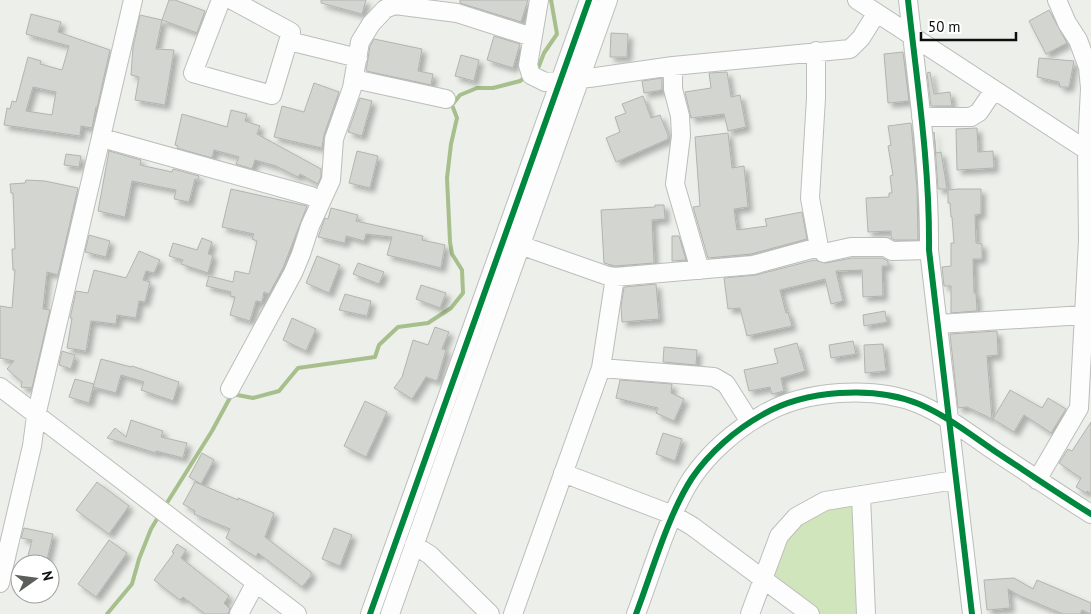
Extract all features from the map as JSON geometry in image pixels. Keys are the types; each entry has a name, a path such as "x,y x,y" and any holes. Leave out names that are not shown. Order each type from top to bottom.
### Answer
{"street":[{"path":"0,583 32,446 36,416 133,0"},
{"path":"221,0 193,73 272,95 292,32 232,0"},
{"path":"539,0 528,65 531,75 546,82 672,66 850,49 861,38 876,14"},
{"path":"370,614 589,0"},
{"path":"390,614 608,0"},
{"path":"857,0 1089,152"},
{"path":"908,0 921,117 929,213 929,250 972,614"},
{"path":"1037,480 1085,412 1084,315 1090,241 1090,88 1084,38 1067,22 1057,0"},
{"path":"230,389 293,273 310,226 331,180 334,140 352,88 360,42 371,24 385,9 395,5 457,13 532,37"},
{"path":"289,41 358,58"},
{"path":"816,51 816,98 810,198 820,247 824,253 851,247 884,247 892,251 929,250"},
{"path":"672,66 673,88 680,116 681,136 675,184 700,270"},
{"path":"354,79 446,99"},
{"path":"921,117 971,117 979,112 994,90"},
{"path":"102,138 311,196 321,202"},
{"path":"520,245 615,277 753,265 820,247"},
{"path":"513,614 601,368 615,277"},
{"path":"938,324 1084,315"},
{"path":"601,368 714,377 726,384 750,422"},
{"path":"0,387 297,614"},
{"path":"636,614 674,515 692,478 734,433 750,422 763,414 790,403 815,396 845,392 894,396 918,404 948,419 1037,480 1091,514"},
{"path":"563,473 674,515 692,526 810,614"},
{"path":"750,614 779,536 796,517 825,501 955,480"},
{"path":"861,495 866,614"},
{"path":"414,545 430,555 461,588 490,614"},
{"path":"239,614 256,582"}],"green space":[{"path":"856,503 860,614 816,614 772,580 782,544 788,533 819,509"}],"building":[{"path":"169,0 175,0 205,11 197,33 162,20"},
{"path":"321,0 366,0 362,14 321,3"},
{"path":"460,0 528,0 521,22 460,3"},
{"path":"1049,10 1067,43 1046,54 1029,21"},
{"path":"31,14 61,22 58,32 110,50 92,128 81,126 80,136 4,125 7,108 10,109 12,101 16,102 28,57 41,61 40,64 62,70 69,46 26,34","holes":["33,87 56,92 52,115 26,111"]},
{"path":"140,15 162,20 156,49 174,50 165,105 135,100 139,77 131,75 133,47"},
{"path":"611,33 628,34 627,57 610,57"},
{"path":"494,36 520,44 513,68 487,60"},
{"path":"374,39 422,49 418,71 433,74 431,85 366,71 370,46"},
{"path":"903,52 909,101 888,103 884,54"},
{"path":"461,55 479,60 474,81 455,76"},
{"path":"1039,58 1074,61 1069,87 1060,87 1059,82 1037,77"},
{"path":"727,72 731,97 740,95 746,127 728,131 724,114 691,118 685,92 711,88 709,73"},
{"path":"930,72 934,94 950,92 952,106 931,106 927,73"},
{"path":"662,78 662,90 644,93 642,81"},
{"path":"314,83 339,92 324,135 322,148 274,137 282,106 304,112"},
{"path":"643,96 651,118 660,115 668,139 616,162 606,138 620,132 615,117 626,113 622,104"},
{"path":"360,98 372,101 362,136 348,132"},
{"path":"231,110 247,114 245,121 260,126 257,134 321,169 321,177 318,184 300,174 298,177 276,166 255,160 252,169 236,164 239,157 214,150 212,158 177,148 178,146 175,145 182,114 227,127"},
{"path":"911,123 917,188 918,240 895,240 891,238 891,231 868,232 866,198 889,197 889,193 892,193 890,176 893,175 888,146 891,145 888,126"},
{"path":"977,128 978,152 993,151 994,168 957,170 956,129"},
{"path":"934,132 936,153 941,152 947,189 938,189"},
{"path":"728,133 732,168 744,166 748,207 734,209 737,230 767,226 765,219 802,212 807,239 751,254 708,258 693,207 700,206 695,137"},
{"path":"109,151 141,160 140,165 172,172 173,169 199,176 198,180 195,179 189,202 174,199 176,190 132,181 125,217 98,211"},
{"path":"357,151 378,156 370,188 349,183"},
{"path":"66,154 81,156 79,167 64,165"},
{"path":"26,180 45,181 78,188 58,275 47,272 43,309 50,310 32,388 21,387 22,382 7,369 14,361 0,358 0,306 12,308 15,270 13,270 12,249 15,249 13,193 11,193 10,184 25,183"},
{"path":"231,189 307,206 283,268 269,294 264,292 262,302 256,301 250,321 230,315 235,297 230,296 231,292 206,286 209,276 233,282 235,271 249,274 257,241 252,239 254,234 222,227"},
{"path":"981,189 981,214 975,215 976,243 982,244 982,259 973,259 974,293 976,293 977,311 951,313 951,286 944,286 942,267 951,266 951,243 954,243 948,190"},
{"path":"655,205 664,205 665,219 652,220 654,263 615,266 604,263 601,210 655,207"},
{"path":"331,208 358,215 356,221 423,236 422,240 445,245 441,268 387,255 392,237 366,234 364,241 346,236 345,243 318,237 325,218 328,219"},
{"path":"89,235 110,241 106,257 85,252"},
{"path":"672,236 679,236 686,260 672,261"},
{"path":"202,238 212,242 208,254 213,255 208,273 181,264 183,260 169,256 173,243 197,250"},
{"path":"139,251 160,260 154,273 146,271 143,280 150,282 145,302 139,301 136,318 117,315 116,324 91,321 86,351 67,348 72,318 70,318 76,291 88,293 94,270 126,278"},
{"path":"317,256 340,265 329,293 306,283"},
{"path":"852,258 882,258 888,261 888,266 882,266 883,296 863,297 862,270 836,271 843,301 831,304 825,279 780,290 786,313 788,312 792,326 747,336 740,308 728,309 724,278 756,275 814,260 826,263"},
{"path":"358,263 384,272 379,284 353,274"},
{"path":"656,284 659,319 622,322 621,306 624,287"},
{"path":"421,285 446,293 440,308 416,299"},
{"path":"345,294 371,301 367,316 339,310"},
{"path":"885,311 887,322 864,326 863,315"},
{"path":"292,318 316,329 306,351 283,340"},
{"path":"435,327 449,332 442,349 446,350 437,381 426,377 412,399 394,388 402,377 413,340 428,345"},
{"path":"997,331 998,355 987,356 992,419 967,407 958,408 950,334"},
{"path":"853,341 856,354 831,358 829,345"},
{"path":"797,343 805,371 781,378 784,391 772,394 770,387 749,391 744,370 778,363 774,349"},
{"path":"883,344 886,371 865,373 864,345"},
{"path":"664,347 697,350 696,365 663,362"},
{"path":"62,351 75,355 71,369 59,365"},
{"path":"101,359 132,366 179,382 173,401 141,390 144,382 121,375 116,393 93,387"},
{"path":"75,379 94,384 89,403 69,397"},
{"path":"620,380 672,384 671,393 684,399 674,421 656,413 658,408 616,398"},
{"path":"1010,390 1042,408 1048,398 1066,409 1051,433 1024,415 1014,432 993,419"},
{"path":"365,401 387,412 366,457 344,446"},
{"path":"131,420 163,431 161,437 187,443 183,458 156,451 156,453 107,438 115,428 126,437"},
{"path":"1091,422 1091,493 1087,491 1086,493 1076,487 1081,478 1059,463 1068,449 1072,451"},
{"path":"663,433 682,439 675,461 656,454"},
{"path":"202,453 214,460 201,484 189,477"},
{"path":"97,482 129,506 109,534 76,510"},
{"path":"195,482 274,513 265,537 311,572 311,576 302,587 258,553 256,557 226,538 230,529 194,514 195,511 183,504"},
{"path":"24,528 53,534 48,554 28,554 32,540 21,538"},
{"path":"334,528 352,535 340,566 322,559"},
{"path":"109,540 127,553 96,597 78,584"},
{"path":"177,544 186,550 181,558 229,596 224,603 230,609 228,614 205,614 183,597 180,600 154,580 174,553 172,552"},
{"path":"1014,578 1033,589 1037,580 1091,603 1091,614 1082,610 1080,614 1063,614 1008,589 1010,608 987,610 984,580"}],"waterway":[{"path":"534,70 539,66 544,53 557,34 551,0"},
{"path":"165,506 212,431 232,394 253,398 279,391 298,368 375,357 379,345 398,327 428,323 451,308 463,293 462,270 452,254 450,242 447,178 451,144 457,118 452,105 460,95 477,88 493,88 520,81 527,76"},
{"path":"107,614 132,584 139,559 151,529 160,514"}],"cycle path":[{"path":"370,614 589,0"},
{"path":"908,0 925,156 929,250 972,614"},
{"path":"636,614 675,509 692,478 706,460 732,435 762,415 798,400 839,393 861,393 881,394 919,404 949,420 1091,514"}]}
